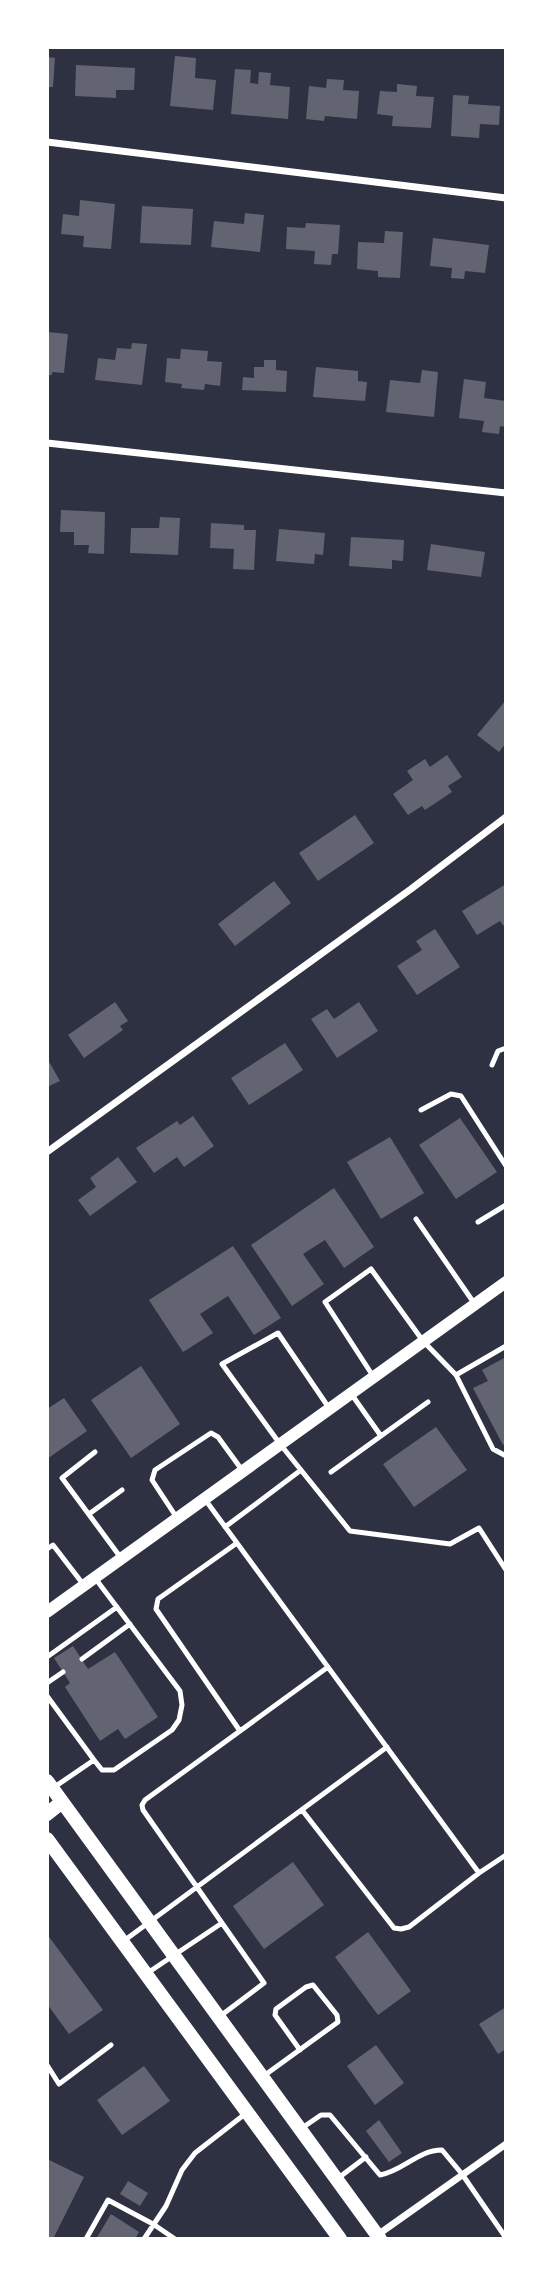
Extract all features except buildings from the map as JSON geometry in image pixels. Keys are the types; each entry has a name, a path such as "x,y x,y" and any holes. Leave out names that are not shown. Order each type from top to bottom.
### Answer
{"main road":[{"path":"50,1785 377,2238"},
{"path":"47,1814 62,1802"},
{"path":"47,1839 340,2239"}],"street":[{"path":"47,142 506,198"},
{"path":"47,443 506,493"},
{"path":"47,1152 411,890 506,817"},
{"path":"47,1612 506,1282"},
{"path":"377,2238 506,2144"}],"lane":[{"path":"492,1065 498,1052 506,1048"},
{"path":"421,1110 451,1094 461,1096 506,1166"},
{"path":"478,1222 506,1205"},
{"path":"416,1219 474,1304"},
{"path":"373,1376 325,1302 371,1269 424,1340 456,1375 493,1449 506,1456"},
{"path":"329,1408 278,1334 222,1364 280,1444 350,1531 450,1544 480,1528 506,1570"},
{"path":"456,1375 506,1346"},
{"path":"350,1393 381,1436"},
{"path":"331,1472 428,1402"},
{"path":"177,1518 152,1480 155,1470 211,1433 218,1437 243,1471"},
{"path":"95,1452 62,1478 121,1558"},
{"path":"225,1527 301,1469"},
{"path":"89,1514 122,1490"},
{"path":"204,1498 480,1873"},
{"path":"237,1543 158,1599 156,1609 240,1731"},
{"path":"47,1549 53,1545 117,1607 180,1690 182,1705 172,1730 114,1770 102,1770 47,1696"},
{"path":"47,1657 117,1607"},
{"path":"82,1659 130,1624"},
{"path":"219,2017 264,1983 142,1805 328,1667"},
{"path":"47,1684 63,1672"},
{"path":"122,1942 387,1747"},
{"path":"50,1785 94,1760"},
{"path":"302,1810 394,1928 408,1927 506,1855"},
{"path":"146,1974 222,1923"},
{"path":"262,2077 300,2050 338,2022 337,2015 313,1985 306,1987 276,2009 275,2015 300,2050"},
{"path":"47,2065 59,2084 111,2045"},
{"path":"144,2239 166,2206 182,2170 195,2153 247,2112"},
{"path":"300,2129 321,2115 330,2115 380,2175 391,2173 425,2152 442,2150 506,2238"},
{"path":"337,2179 366,2157"},
{"path":"86,2239 108,2200 175,2239"}]}
